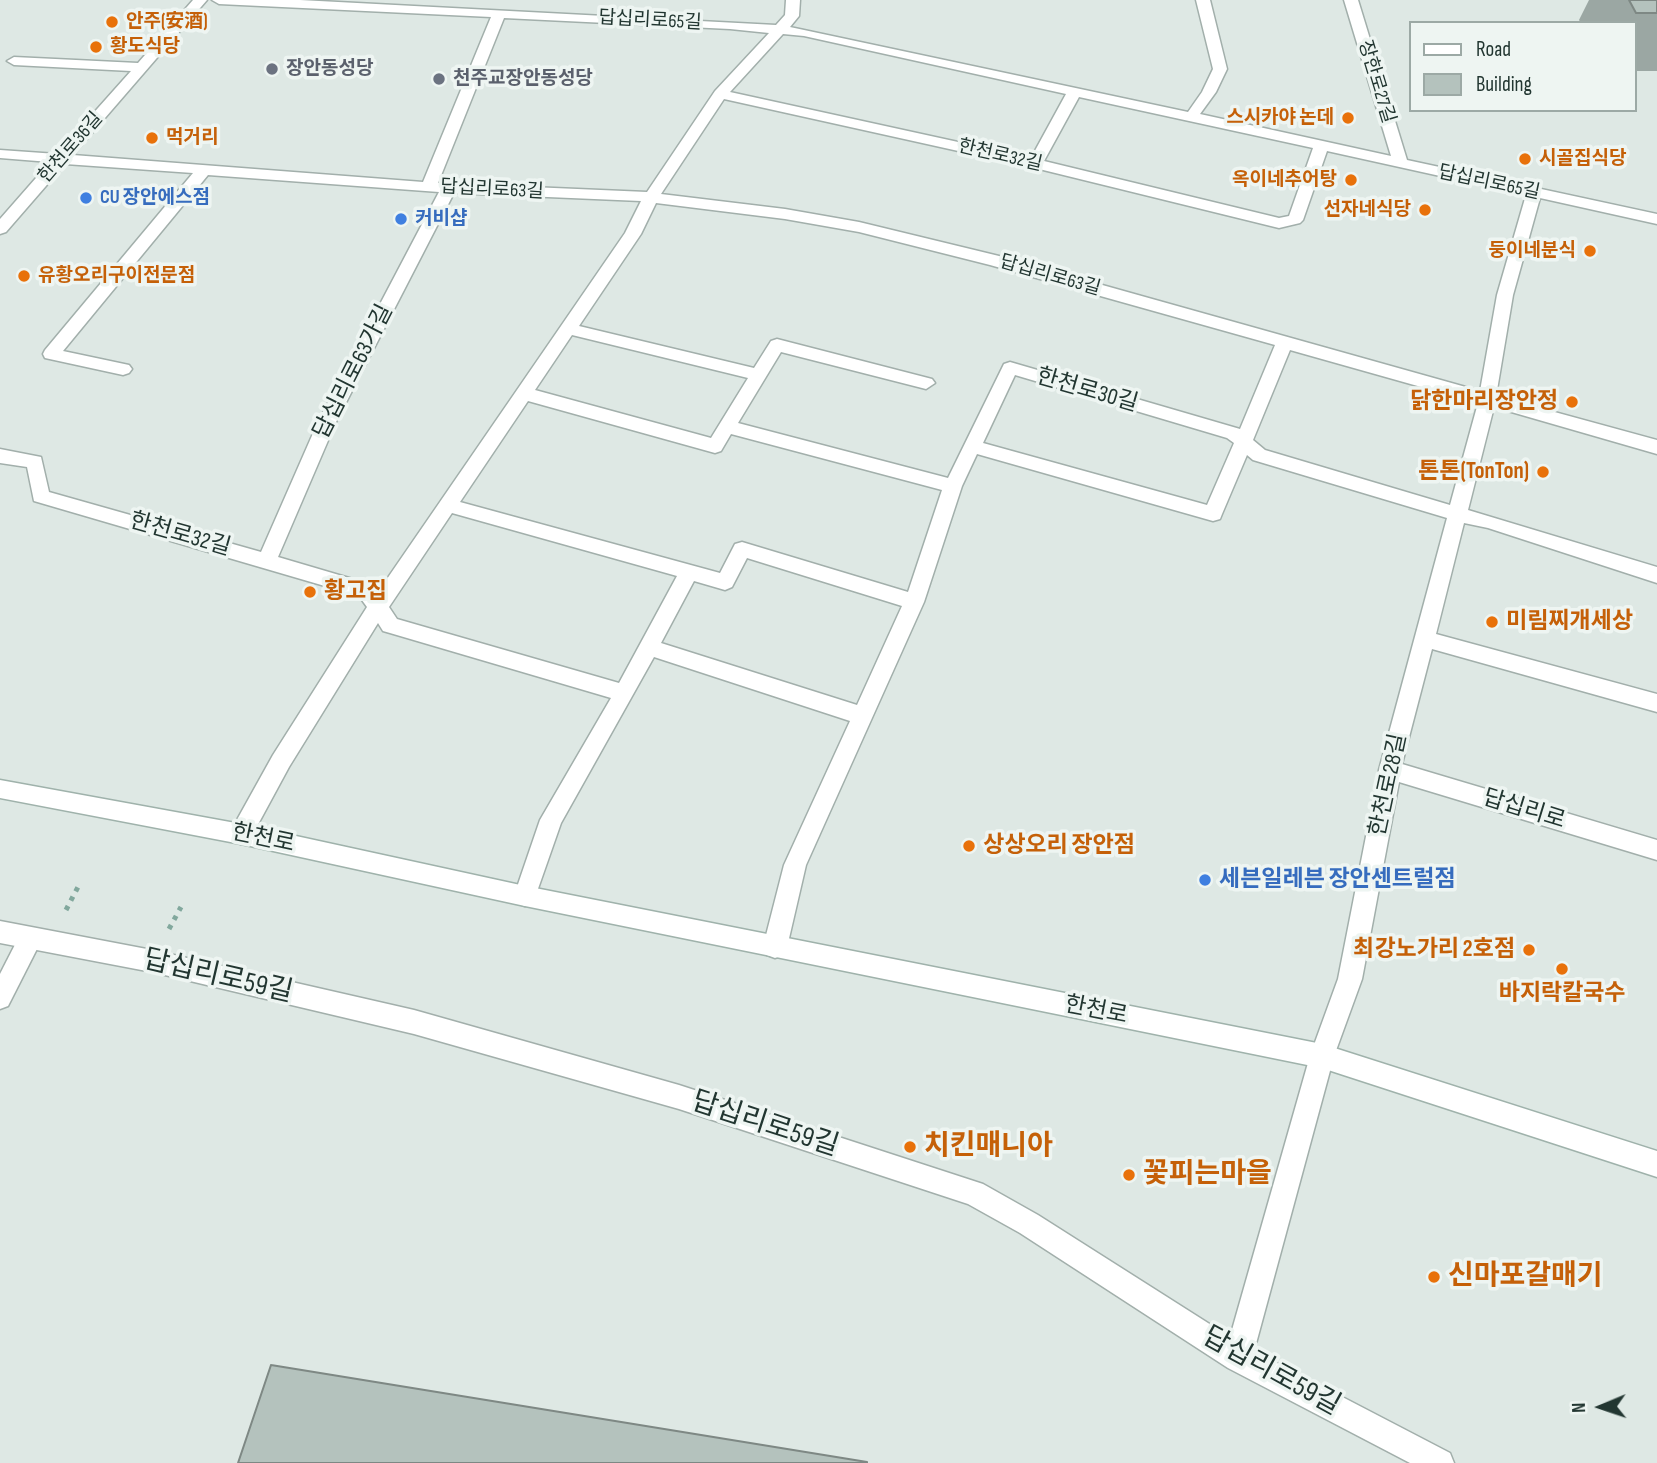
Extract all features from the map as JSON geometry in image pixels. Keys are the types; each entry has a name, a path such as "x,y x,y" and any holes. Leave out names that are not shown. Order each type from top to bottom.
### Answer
{"street":[{"name":"한천로36길","path":"0,229 200,0"},
{"name":"답십리로65길","path":"219,0 804,32 1657,219"},
{"path":"241,834 281,761 378,607 570,329 633,234 651,197 720,94 792,16 793,0"},
{"path":"1191,117 1209,92 1220,69 1203,0"},
{"name":"장한로27길","path":"1351,0 1401,163"},
{"name":"답십리로63길","path":"429,187 499,14"},
{"path":"13,61 141,67"},
{"path":"1035,163 1074,92"},
{"name":"한천로32길","path":"720,94 1035,163 1279,223 1295,220 1321,146"},
{"name":"답십리로63길","path":"0,154 429,187 651,197 688,204 785,214 859,227 993,260 1657,447"},
{"path":"122,369 51,354 204,170"},
{"name":"답십리로63가길","path":"267,560 296,488 327,422 449,188"},
{"name":"한천로28길","path":"1238,1358 1322,1056 1350,979 1390,770 1486,400 1506,295 1534,192"},
{"path":"570,329 758,375"},
{"path":"972,446 1213,514 1285,342"},
{"path":"526,394 715,446 777,345 926,383"},
{"name":"한천로30길","path":"775,947 794,865 914,602 953,486 1010,368 1233,433 1259,455 1455,514"},
{"path":"727,427 953,486"},
{"name":"한천로32길","path":"0,456 35,462 41,496 366,590 390,625 624,693"},
{"path":"447,505 725,582 742,549 914,602"},
{"path":"1455,514 1489,521 1657,575"},
{"path":"525,896 551,820 689,572"},
{"path":"1424,639 1657,704"},
{"path":"649,647 863,716"},
{"name":"답십리로","path":"1390,770 1657,850"},
{"name":"한천로","path":"0,789 241,834 525,896 1322,1056 1657,1164"},
{"name":"답십리로59길","path":"0,932 152,961 414,1022 679,1097 974,1193 1029,1224 1238,1358 1440,1463"},
{"path":"0,998 30,939"}],"building":[{"path":"1629,0 1657,0 1657,13 1636,13"},
{"path":"271,1365 867,1462 867,1463 238,1463"}],"place":[{"name":"안주(安酒)","path":"112,22"},
{"name":"황도식당","path":"96,47"},
{"name":"장안동성당","path":"272,69"},
{"name":"천주교장안동성당","path":"439,79"},
{"name":"스시카야 논데","path":"1348,118"},
{"name":"먹거리","path":"152,138"},
{"name":"시골집식당","path":"1525,159"},
{"name":"옥이네추어탕","path":"1351,180"},
{"name":"CU 장안에스점","path":"86,198"},
{"name":"선자네식당","path":"1425,210"},
{"name":"커비샵","path":"401,219"},
{"name":"둥이네분식","path":"1590,251"},
{"name":"유황오리구이전문점","path":"24,276"},
{"name":"닭한마리장안정","path":"1572,402"},
{"name":"톤톤(TonTon)","path":"1543,472"},
{"name":"황고집","path":"310,592"},
{"name":"미림찌개세상","path":"1492,622"},
{"name":"상상오리 장안점","path":"969,846"},
{"name":"세븐일레븐 장안센트럴점","path":"1205,880"},
{"name":"최강노가리 2호점","path":"1529,950"},
{"name":"바지락칼국수","path":"1562,969"},
{"name":"치킨매니아","path":"910,1147"},
{"name":"꽃피는마을","path":"1129,1175"},
{"name":"신마포갈매기","path":"1434,1277"}]}
